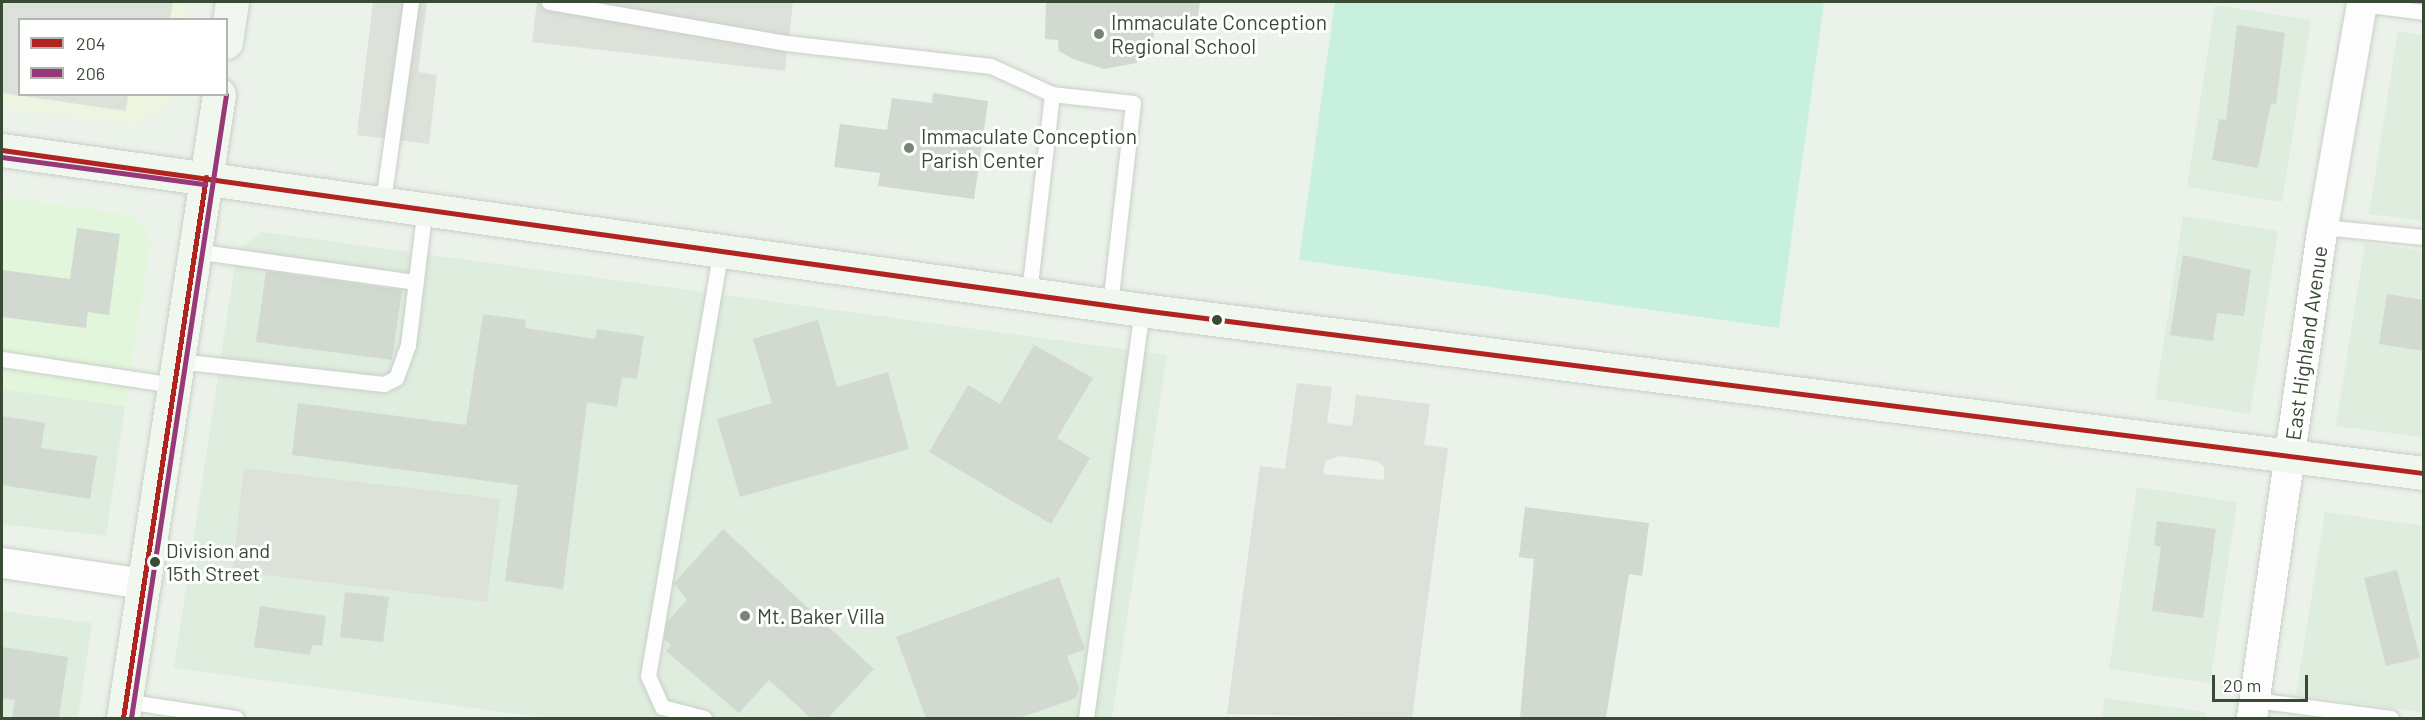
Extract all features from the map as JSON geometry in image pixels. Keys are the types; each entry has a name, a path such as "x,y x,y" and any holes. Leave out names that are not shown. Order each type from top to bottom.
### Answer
{"street":[{"path":"228,29 232,2"},
{"name":"East Highland Avenue","path":"2253,709 2323,227 2362,4"},
{"path":"124,710 219,96"},
{"path":"2,150 383,201 1142,310 2424,472"},
{"path":"2,563 144,584"}],"lane":[{"path":"383,201 411,2"},
{"path":"549,2 786,43 991,66 1052,94 1133,103 1110,305"},
{"path":"2362,4 2424,12"},
{"path":"1029,293 1052,94"},
{"path":"2,359 176,373 384,384 396,378 408,345 425,207"},
{"path":"2323,227 2424,237"},
{"path":"704,718 662,707 648,676 721,249"},
{"path":"195,251 416,282"},
{"path":"1086,718 1142,310"},
{"path":"2253,709 2391,718"},
{"path":"124,710 236,718"}],"shaded area":[{"path":"2,2 189,2 186,18 18,18 18,96 174,96 173,100 133,125 2,107"},
{"path":"2,2 173,2 170,18 18,18 18,95 2,93"},
{"path":"373,2 427,2 418,72 437,75 429,144 357,135"},
{"path":"537,2 793,2 785,71 532,42"},
{"path":"1335,2 1824,2 1779,328 1299,260"},
{"path":"2215,5 2311,20 2282,202 2187,187"},
{"path":"2398,31 2423,35 2423,221 2369,214"},
{"path":"23,96 128,96 126,111"},
{"path":"2,197 132,215 151,240 125,406 2,389"},
{"path":"2183,216 2278,231 2250,414 2155,399"},
{"path":"262,232 1167,355 1112,718 547,718 174,668 237,251"},
{"path":"2365,243 2423,251 2423,437 2336,426"},
{"path":"1297,383 1332,387 1327,423 1352,426 1356,395 1430,404 1424,445 1448,448 1412,718 1227,714 1260,466 1285,469","holes":["1340,456 1376,461 1384,466 1384,480 1323,474 1325,461"]},
{"path":"2,389 125,406 106,536 2,524"},
{"path":"244,468 500,499 487,602 232,571"},
{"path":"2137,487 2237,502 2210,683 2109,669"},
{"path":"2325,512 2423,526 2423,712 2296,695"},
{"path":"2,611 92,623 78,718 2,718"},
{"path":"2105,698 2206,712 2205,718 2102,718"}],"building":[{"name":"Immaculate Conception Regional School","path":"1046,2 1200,2 1196,29 1155,23 1152,51 1137,52 1137,63 1104,69 1073,59 1059,51 1058,40 1045,39"},
{"path":"2237,25 2285,33 2276,104 2271,103 2258,168 2212,160 2219,119 2226,120"},
{"name":"Immaculate Conception Parish Center","path":"933,93 988,101 974,199 878,186 880,173 834,167 840,124 887,130 892,98 932,103"},
{"path":"77,228 120,234 109,315 88,312 86,328 2,317 2,270 70,279"},
{"path":"2183,255 2251,270 2244,316 2217,313 2213,341 2170,335"},
{"path":"266,271 402,290 392,360 256,342"},
{"path":"2387,294 2424,300 2424,351 2379,344"},
{"path":"483,314 526,320 525,328 595,339 597,329 644,336 637,379 622,377 617,407 587,402 563,589 505,581 518,485 292,455 298,403 466,425"},
{"path":"818,320 837,387 888,372 909,449 740,497 717,419 772,403 753,339"},
{"path":"1034,345 1093,378 1057,438 1090,458 1051,524 929,452 968,385 1000,404"},
{"path":"2,416 45,423 41,448 97,456 90,499 2,485"},
{"path":"1525,507 1649,523 1642,576 1629,574 1606,718 1520,718 1534,559 1519,557"},
{"path":"2157,521 2216,529 2203,618 2152,611 2161,547 2154,545"},
{"name":"Mt. Baker Villa","path":"723,529 874,669 828,718 811,718 769,680 739,713 666,651 671,645 664,638 667,622 687,600 674,583"},
{"path":"2397,570 2420,658 2386,666 2364,578"},
{"name":"Mt. Baker Villa","path":"1059,577 1085,649 1067,656 1079,687 1076,698 1020,718 926,718 896,637"},
{"path":"345,592 389,597 383,642 340,637"},
{"path":"260,606 326,616 322,646 312,645 310,655 254,647"},
{"path":"2,647 68,657 59,718 12,718 15,700 2,698"}],"transit line":[{"name":"206","path":"131,718 226,96"},
{"name":"204","path":"2,150 1142,310 2424,473"},
{"name":"206","path":"2,157 205,184"},
{"name":"204","path":"123,718 206,177"}],"place":[{"name":"Immaculate Conception Regional School","path":"1099,34"},
{"name":"Immaculate Conception Parish Center","path":"909,148"},
{"name":"Division and 15th Street","path":"155,562"},
{"name":"Mt. Baker Villa","path":"745,616"}]}
